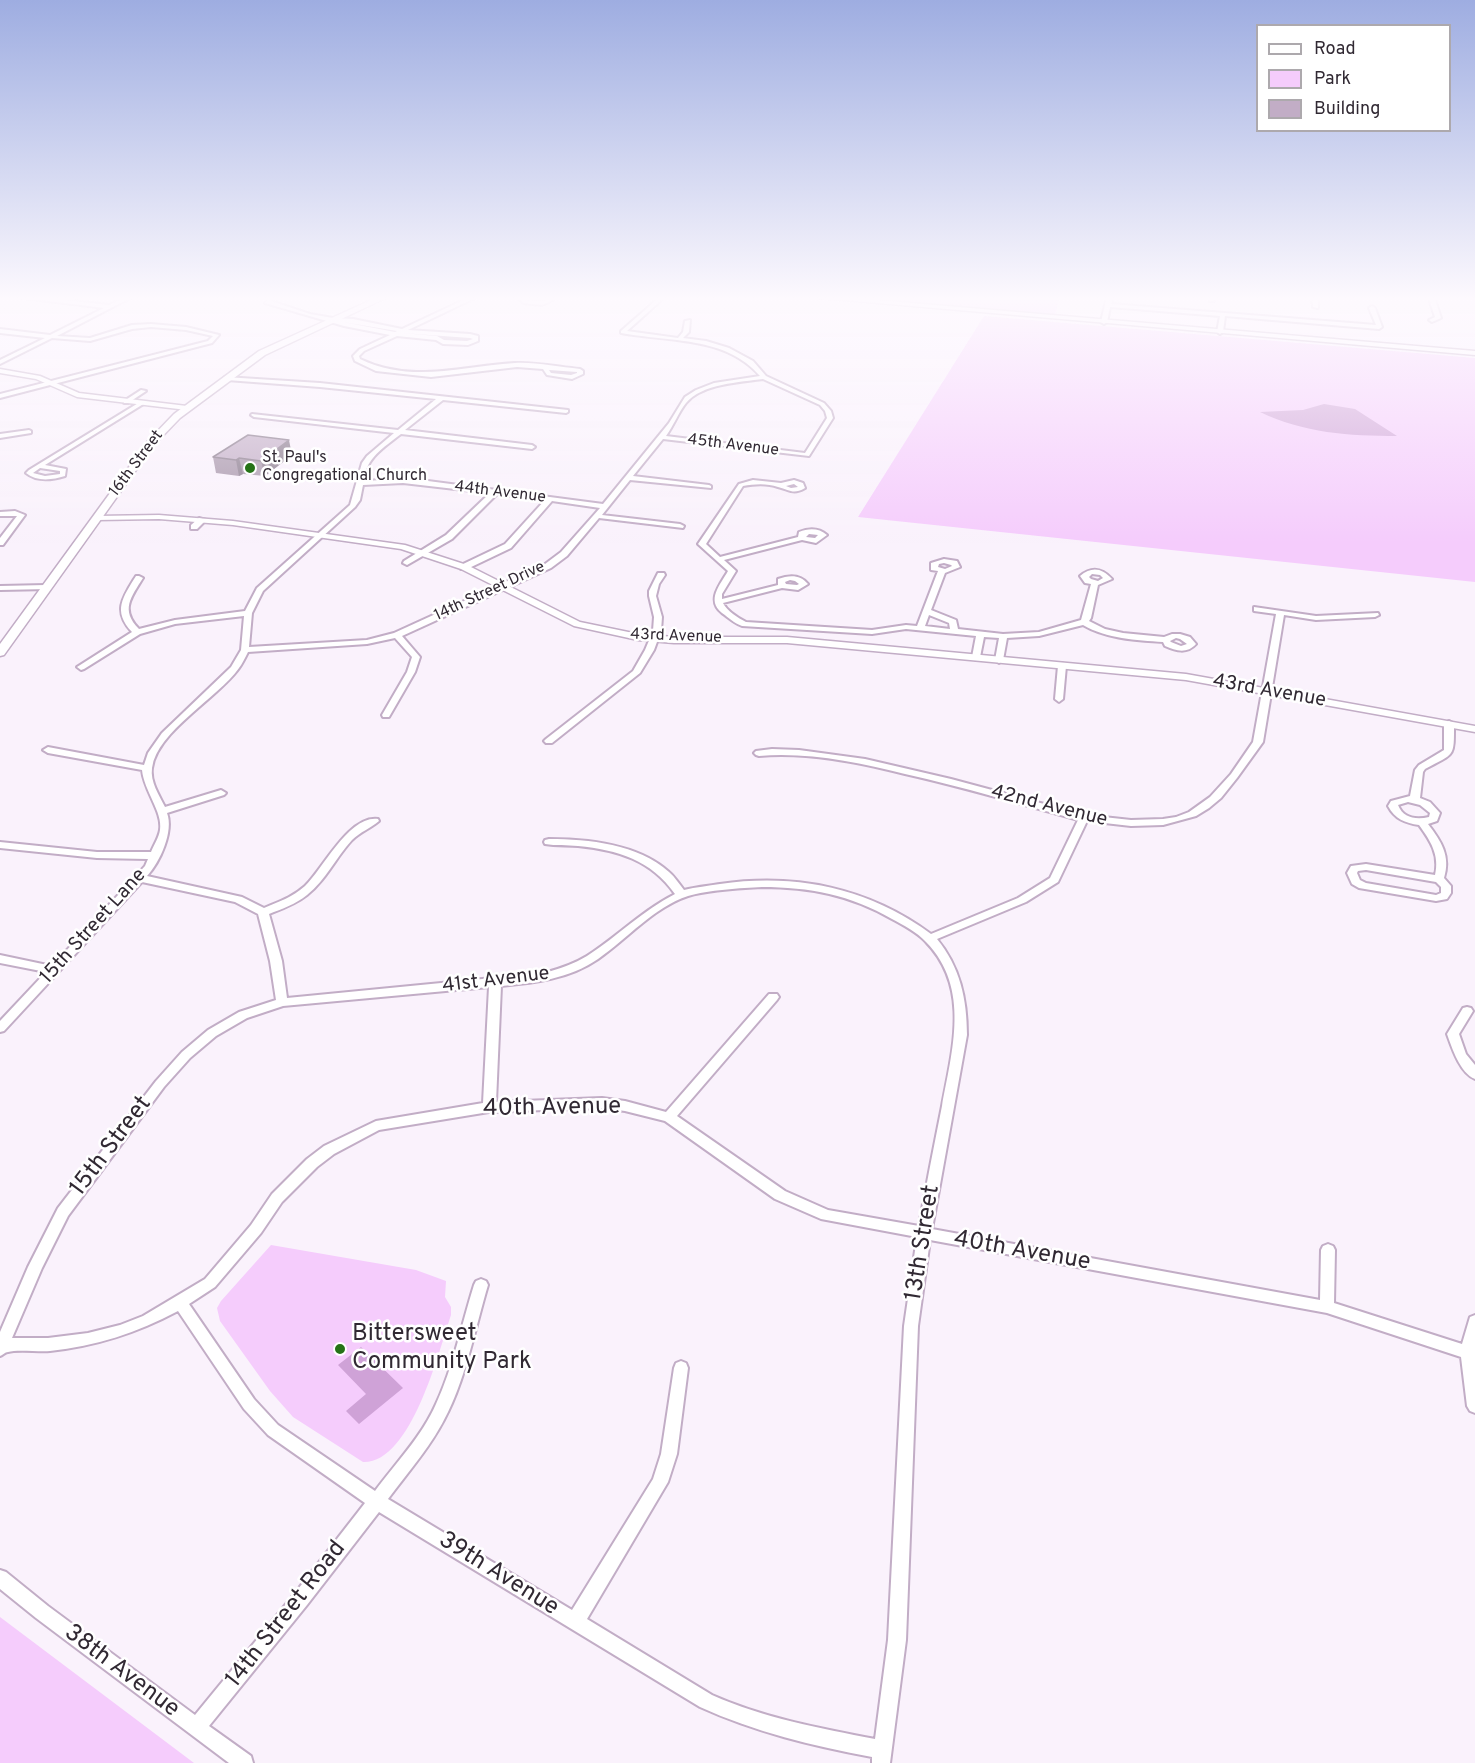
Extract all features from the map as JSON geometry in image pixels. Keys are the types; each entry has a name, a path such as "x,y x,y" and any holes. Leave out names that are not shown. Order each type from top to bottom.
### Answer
{"main road":[{"name":"16th Street","path":"0,652 160,432 227,378"}],"street":[{"path":"41,378 77,395 187,408"},
{"path":"0,396 71,378"},
{"path":"230,378 567,411"},
{"name":"14th Street Drive","path":"245,650 347,644 397,635 548,566 564,554 629,478 662,438 689,396 708,388 758,378"},
{"name":"45th Avenue","path":"662,438 807,455 830,418 828,411 812,398 767,378"},
{"path":"126,402 143,391"},
{"path":"48,750 147,768 153,753 165,735 235,668 245,650 248,613 260,590 353,506 360,492 359,483 363,464 441,398"},
{"path":"39,466 64,470 65,473 51,478 29,475 39,466 142,403"},
{"path":"254,416 532,447"},
{"path":"0,436 29,432"},
{"path":"40,477 54,468"},
{"path":"629,478 710,487"},
{"name":"44th Avenue","path":"359,483 403,481 605,506"},
{"path":"781,485 750,482 741,485 702,544 732,571 718,594 718,602 721,608 740,623 872,632 906,627 1003,636 1039,634 1083,622 1087,618 1095,583"},
{"path":"407,563 449,537 495,492"},
{"path":"464,567 508,546 550,499"},
{"path":"0,514 21,515 0,543"},
{"path":"596,516 680,526"},
{"name":"43rd Avenue","path":"97,518 159,517 322,535 425,552 464,567 577,624 654,639 787,639 1186,677 1475,729"},
{"path":"720,559 802,538"},
{"path":"920,628 942,571"},
{"path":"549,741 636,673 654,639 658,624 651,597 654,585 661,575"},
{"path":"137,632 128,624 123,610 126,599 139,578"},
{"path":"718,602 782,586"},
{"path":"0,588 46,587"},
{"path":"1257,609 1316,618 1375,615"},
{"path":"927,611 953,622 954,631"},
{"path":"81,667 137,632 175,622 248,613"},
{"name":"42nd Avenue","path":"759,753 815,754 897,769 1084,818 1132,824 1165,822 1187,817 1206,806 1253,752 1258,742 1280,614"},
{"path":"1083,622 1107,632 1166,640"},
{"path":"766,638 767,625"},
{"path":"787,639 790,626"},
{"path":"975,657 980,634"},
{"path":"386,714 411,672 416,657 397,635"},
{"path":"999,660 1003,636"},
{"path":"1059,699 1062,666"},
{"path":"1415,800 1418,772 1449,750 1449,724"},
{"name":"15th Street Lane","path":"0,1028 140,878 156,855 165,830 162,811 148,782 147,768"},
{"path":"162,811 220,793"},
{"path":"1397,800 1415,800 1428,805 1435,813 1433,819 1422,822 1402,817 1393,806 1397,800"},
{"path":"930,938 1022,900 1054,880 1084,818"},
{"path":"263,912 287,902 309,888 356,831 374,820"},
{"path":"1422,822 1438,843 1441,852 1444,867 1439,879"},
{"path":"549,842 565,841 627,854 646,861 664,873 682,895"},
{"path":"0,845 130,858 156,855"},
{"path":"1366,867 1439,879 1446,886 1446,893 1443,897 1436,898 1370,888 1356,882 1352,873 1355,868 1366,867"},
{"path":"140,878 238,898 263,912 276,961 282,1002"},
{"name":"41st Avenue","path":"282,1002 537,980 578,966 594,957 634,925 682,895 763,882 821,888 866,900 930,938"},
{"name":"13th Street","path":"881,1757 897,1640 911,1326 924,1235 961,1035 962,1006 957,984 946,961 930,938"},
{"path":"0,959 55,970"},
{"path":"489,1107 495,985"},
{"path":"669,1117 773,997"},
{"name":"15th Street","path":"0,1347 35,1267 63,1212 160,1084 186,1055 212,1032 243,1016 282,1002"},
{"path":"1467,1011 1453,1034 1461,1056 1475,1074"},
{"name":"40th Avenue","path":"0,1347 48,1345 121,1331 148,1320 180,1302 210,1283 256,1229 277,1198 312,1162 376,1126 489,1107 602,1103 669,1117 780,1195 804,1208 826,1215 924,1235 1327,1307 1471,1354"},
{"path":"1327,1307 1328,1250"},
{"name":"14th Street Road","path":"196,1728 301,1599 420,1445 442,1409 452,1383 481,1285"},
{"name":"39th Avenue","path":"180,1302 249,1404 273,1430 376,1501 706,1701 732,1714 881,1757"},
{"path":"1475,1322 1471,1354 1475,1406"},
{"path":"575,1622 660,1482 669,1454 681,1368"},
{"name":"38th Avenue","path":"0,1578 244,1763"}],"green space":[{"path":"945,378 1475,378 1475,582 858,517"},
{"name":"Bittersweet Community Park","path":"271,1245 416,1270 446,1281 445,1297 451,1307 451,1315 431,1378 409,1426 395,1445 380,1458 363,1462 293,1417 270,1391 220,1321 217,1308 221,1301"},
{"path":"0,1617 194,1763 0,1763"}],"shaded area":[{"path":"1324,404 1355,409 1397,436 1327,432 1293,425 1260,412 1303,410"},
{"path":"361,1347 403,1388 359,1424 346,1411 366,1394 338,1365"}],"building":[{"path":"248,435 289,440 261,461 213,457"}],"place":[{"name":"St. Paul's Congregational Church","path":"250,468"},
{"name":"Bittersweet Community Park","path":"340,1349"}]}
